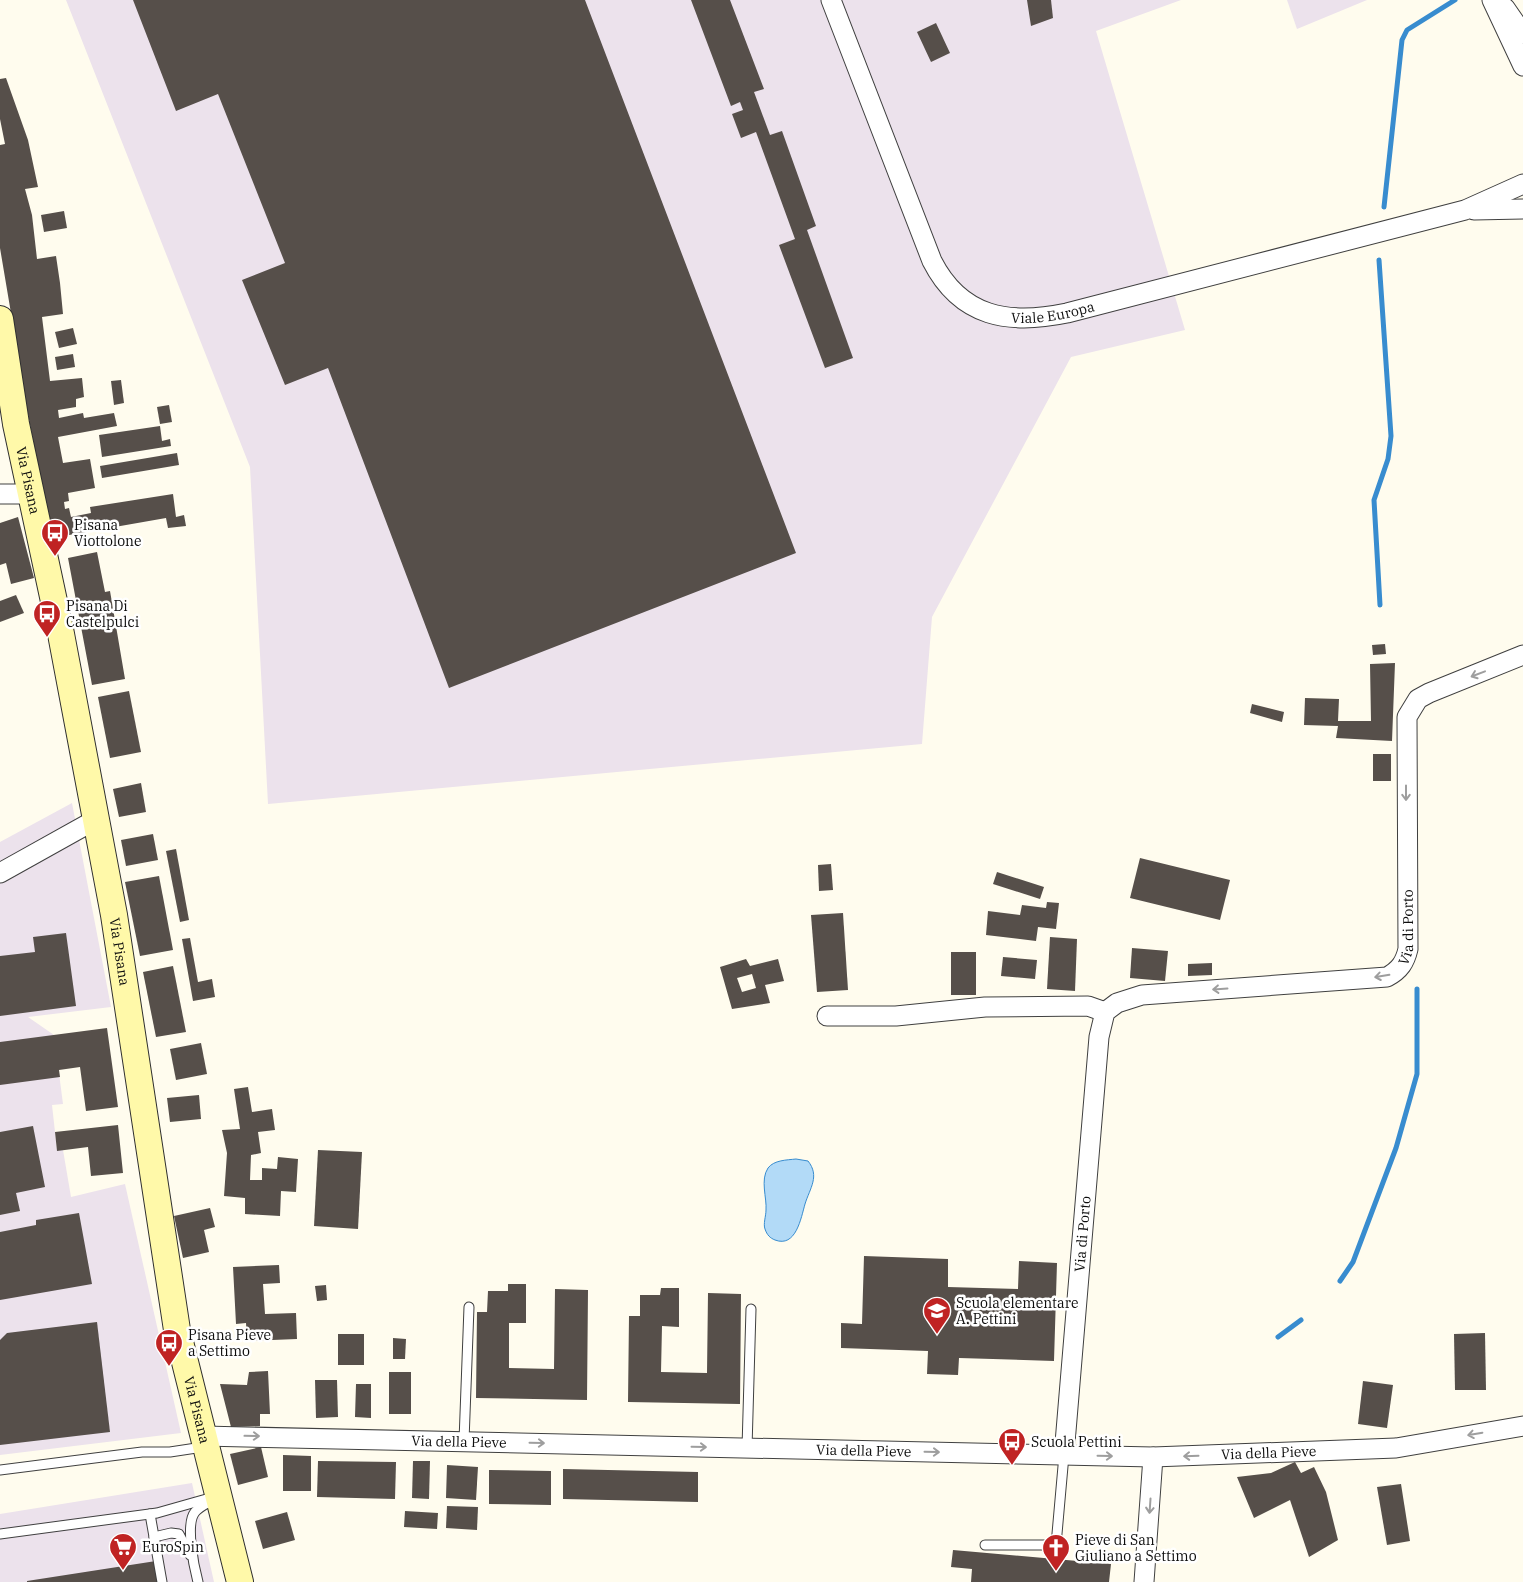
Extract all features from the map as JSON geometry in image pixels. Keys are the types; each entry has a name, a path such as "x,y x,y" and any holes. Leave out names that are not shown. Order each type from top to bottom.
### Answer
{"main road":[{"name":"Via Pisana","path":"0,319 16,424 61,634 128,1000 177,1330 220,1495 240,1582"}],"street":[{"name":"Viale Europa","path":"831,0 932,261 941,279 955,292 978,308 996,317 1039,319 1067,313 1465,210 1523,184"},
{"path":"1492,0 1523,66"},
{"path":"1500,0 1523,34"},
{"name":"Viale Europa","path":"1465,210 1523,209"},
{"path":"0,494 32,494"},
{"name":"Via di Porto","path":"1064,1456 1099,1037 1105,1012 1117,1003 1142,995 1387,976 1400,968 1406,959 1408,949 1407,717 1418,699 1429,693 1523,655"},
{"path":"0,873 95,820"},
{"path":"827,1016 896,1016 985,1007 1088,1006 1105,1012"},
{"name":"Via della Pieve","path":"205,1441 464,1441 1153,1457 1396,1448 1523,1426"},
{"path":"1144,1582 1153,1457"}],"lane":[{"path":"464,1441 469,1307"},
{"path":"747,1448 751,1309"},
{"path":"0,1470 142,1452 170,1452 205,1441"},
{"path":"985,1545 1056,1545 1064,1456"},
{"path":"0,1534 150,1514 220,1495"},
{"path":"198,1582 193,1562 190,1520 196,1511 220,1495"},
{"path":"150,1514 162,1582"},
{"path":"154,1536 171,1533 179,1534 193,1562"}],"shaded area":[{"path":"66,0 1181,0 1096,31 1185,330 1071,357 932,617 922,744 268,804 250,467"},
{"path":"1287,0 1367,0 1297,29"},
{"path":"72,803 111,1007 28,1017 54,1035 63,1104 52,1105 57,1150 63,1150 71,1197 125,1184 181,1433 0,1455 0,842"},
{"path":"192,1483 214,1582 0,1582 0,1514"}],"water":[{"path":"796,1159 808,1161 812,1166 813,1182 793,1236 788,1240 775,1240 768,1235 764,1227 766,1205 764,1178 768,1168 774,1163"}],"building":[{"path":"133,0 585,0 796,553 449,688 328,368 285,385 242,280 285,263 218,94 176,111"},
{"path":"691,0 730,0 764,89 754,92 770,135 782,131 816,226 807,230 853,358 825,368 779,245 795,239 756,132 741,138 732,114 743,110 740,102 731,106"},
{"path":"1027,0 1051,0 1053,18 1031,26"},
{"path":"936,23 950,53 931,62 917,32"},
{"path":"6,78 28,140 38,187 25,189 32,215 37,259 56,256 60,283 63,314 42,317 50,381 82,378 84,397 76,399 76,407 58,410 59,418 83,413 84,418 114,413 117,426 58,437 63,463 90,459 95,488 68,493 69,501 64,502 65,509 69,508 71,517 91,513 90,507 173,494 176,517 184,515 186,526 168,528 166,518 52,538 28,414 0,248 0,145 5,144 0,119 0,79"},
{"path":"64,211 67,228 44,232 41,215"},
{"path":"73,328 77,344 59,348 55,332"},
{"path":"73,354 75,367 57,370 55,357"},
{"path":"121,380 124,403 114,405 111,381"},
{"path":"169,405 172,422 160,424 157,407"},
{"path":"160,426 162,441 170,439 171,446 102,457 99,435"},
{"path":"177,453 179,465 102,478 100,466"},
{"path":"18,517 34,578 11,584 6,563 0,565 0,523"},
{"path":"97,552 105,592 110,591 125,679 92,685 68,558"},
{"path":"16,595 24,613 0,622 0,601"},
{"path":"1385,644 1386,654 1373,655 1372,645"},
{"path":"1395,663 1392,741 1336,738 1338,726 1304,725 1305,698 1339,699 1338,721 1371,721 1370,664"},
{"path":"129,691 141,752 110,758 98,697"},
{"path":"1252,704 1284,712 1282,722 1250,713"},
{"path":"1373,754 1391,754 1391,781 1373,781"},
{"path":"141,783 146,812 119,817 113,789"},
{"path":"153,834 158,860 126,866 121,840"},
{"path":"176,849 189,920 180,922 166,851"},
{"path":"1140,858 1230,880 1220,920 1130,898"},
{"path":"831,864 833,890 819,891 818,865"},
{"path":"997,872 1044,887 1040,899 993,884"},
{"path":"159,876 173,950 140,956 125,882"},
{"path":"1047,902 1059,903 1056,929 1038,927 1036,941 986,935 988,911 1020,915 1022,905 1046,908"},
{"path":"843,913 848,990 817,992 811,915"},
{"path":"66,933 76,1006 0,1016 0,956 35,952 33,937"},
{"path":"1050,937 1077,939 1075,991 1047,989"},
{"path":"190,938 198,982 212,979 215,997 193,1001 182,939"},
{"path":"1132,948 1168,951 1165,981 1130,978"},
{"path":"951,952 976,952 976,995 951,995"},
{"path":"1003,957 1037,960 1035,979 1001,976"},
{"path":"746,959 750,966 778,959 784,981 765,985 770,1003 732,1009 720,967","holes":["752,974 756,988 742,992 737,978"]},
{"path":"1212,963 1212,975 1188,976 1188,964"},
{"path":"173,966 186,1032 156,1037 143,972"},
{"path":"107,1028 118,1107 86,1111 80,1067 59,1070 60,1077 0,1085 0,1042"},
{"path":"201,1043 207,1074 176,1080 170,1049"},
{"path":"248,1087 252,1112 272,1109 275,1130 258,1132 261,1153 251,1155 250,1180 262,1180 262,1168 277,1169 278,1157 298,1159 296,1192 281,1191 280,1216 245,1214 245,1198 224,1196 227,1153 222,1130 240,1129 234,1089"},
{"path":"199,1095 201,1119 170,1122 167,1098"},
{"path":"118,1125 123,1173 91,1176 88,1147 57,1151 55,1132"},
{"path":"33,1126 45,1187 16,1193 20,1211 0,1215 0,1132"},
{"path":"318,1150 362,1152 358,1229 314,1226"},
{"path":"210,1208 215,1227 204,1230 209,1252 183,1258 174,1216"},
{"path":"79,1213 92,1284 0,1300 0,1232 36,1225 36,1220"},
{"path":"864,1256 948,1259 948,1287 1018,1289 1019,1261 1057,1263 1054,1361 959,1358 958,1375 927,1374 928,1351 841,1348 841,1323 862,1324"},
{"path":"279,1265 280,1283 263,1284 265,1314 296,1313 297,1339 247,1341 246,1323 236,1324 233,1267"},
{"path":"508,1284 526,1284 526,1323 509,1323 509,1368 554,1369 555,1289 588,1290 587,1400 476,1398 477,1312 487,1312 488,1291 508,1291"},
{"path":"326,1285 327,1300 317,1301 315,1286"},
{"path":"661,1288 679,1288 679,1327 662,1326 661,1372 707,1373 708,1293 741,1294 740,1404 628,1402 629,1316 640,1316 640,1295 660,1295"},
{"path":"97,1322 110,1432 0,1445 0,1340 7,1333"},
{"path":"1485,1333 1486,1390 1455,1390 1454,1334"},
{"path":"338,1334 364,1334 364,1365 338,1365"},
{"path":"393,1338 406,1339 405,1359 393,1359"},
{"path":"268,1371 270,1414 260,1414 260,1426 231,1427 220,1384 247,1385 249,1372"},
{"path":"389,1372 411,1372 411,1414 389,1414"},
{"path":"315,1380 337,1380 338,1417 316,1418"},
{"path":"1363,1381 1393,1385 1387,1428 1358,1424"},
{"path":"356,1384 371,1384 371,1418 355,1417"},
{"path":"261,1447 268,1477 238,1485 230,1454"},
{"path":"283,1455 311,1456 311,1491 283,1491"},
{"path":"318,1461 396,1462 395,1499 317,1497"},
{"path":"413,1461 430,1461 429,1499 412,1498"},
{"path":"1295,1462 1301,1473 1314,1467 1326,1492 1338,1540 1309,1557 1290,1500 1254,1518 1237,1477 1271,1473"},
{"path":"447,1465 478,1467 476,1500 446,1498"},
{"path":"563,1469 698,1472 698,1502 563,1499"},
{"path":"489,1470 551,1471 551,1505 489,1504"},
{"path":"1401,1484 1410,1541 1387,1545 1377,1487"},
{"path":"447,1506 478,1507 477,1530 446,1528"},
{"path":"405,1511 438,1513 437,1529 404,1527"},
{"path":"287,1512 295,1540 263,1549 255,1521"},
{"path":"953,1550 1111,1564 1109,1582 971,1582 972,1569 951,1567"},
{"name":"EuroSpin","path":"156,1561 160,1582 27,1582 27,1581"}],"waterway":[{"path":"1384,207 1402,40 1407,30 1455,0"},
{"path":"1379,260 1391,436 1388,459 1374,500 1380,605"},
{"path":"1340,1281 1353,1262 1396,1148 1417,1074 1417,989"},
{"path":"1278,1337 1301,1320"}],"place":[{"name":"Pisana Viottolone","path":"55,557"},
{"name":"Pisana Di Castelpulci","path":"47,638"},
{"name":"Scuola elementare A. Pettini","path":"937,1335"},
{"name":"Pisana Pieve a Settimo","path":"169,1367"},
{"name":"Scuola Pettini","path":"1012,1466"},
{"name":"EuroSpin","path":"123,1571"},
{"name":"Pieve di San Giuliano a Settimo","path":"1056,1572"}]}
